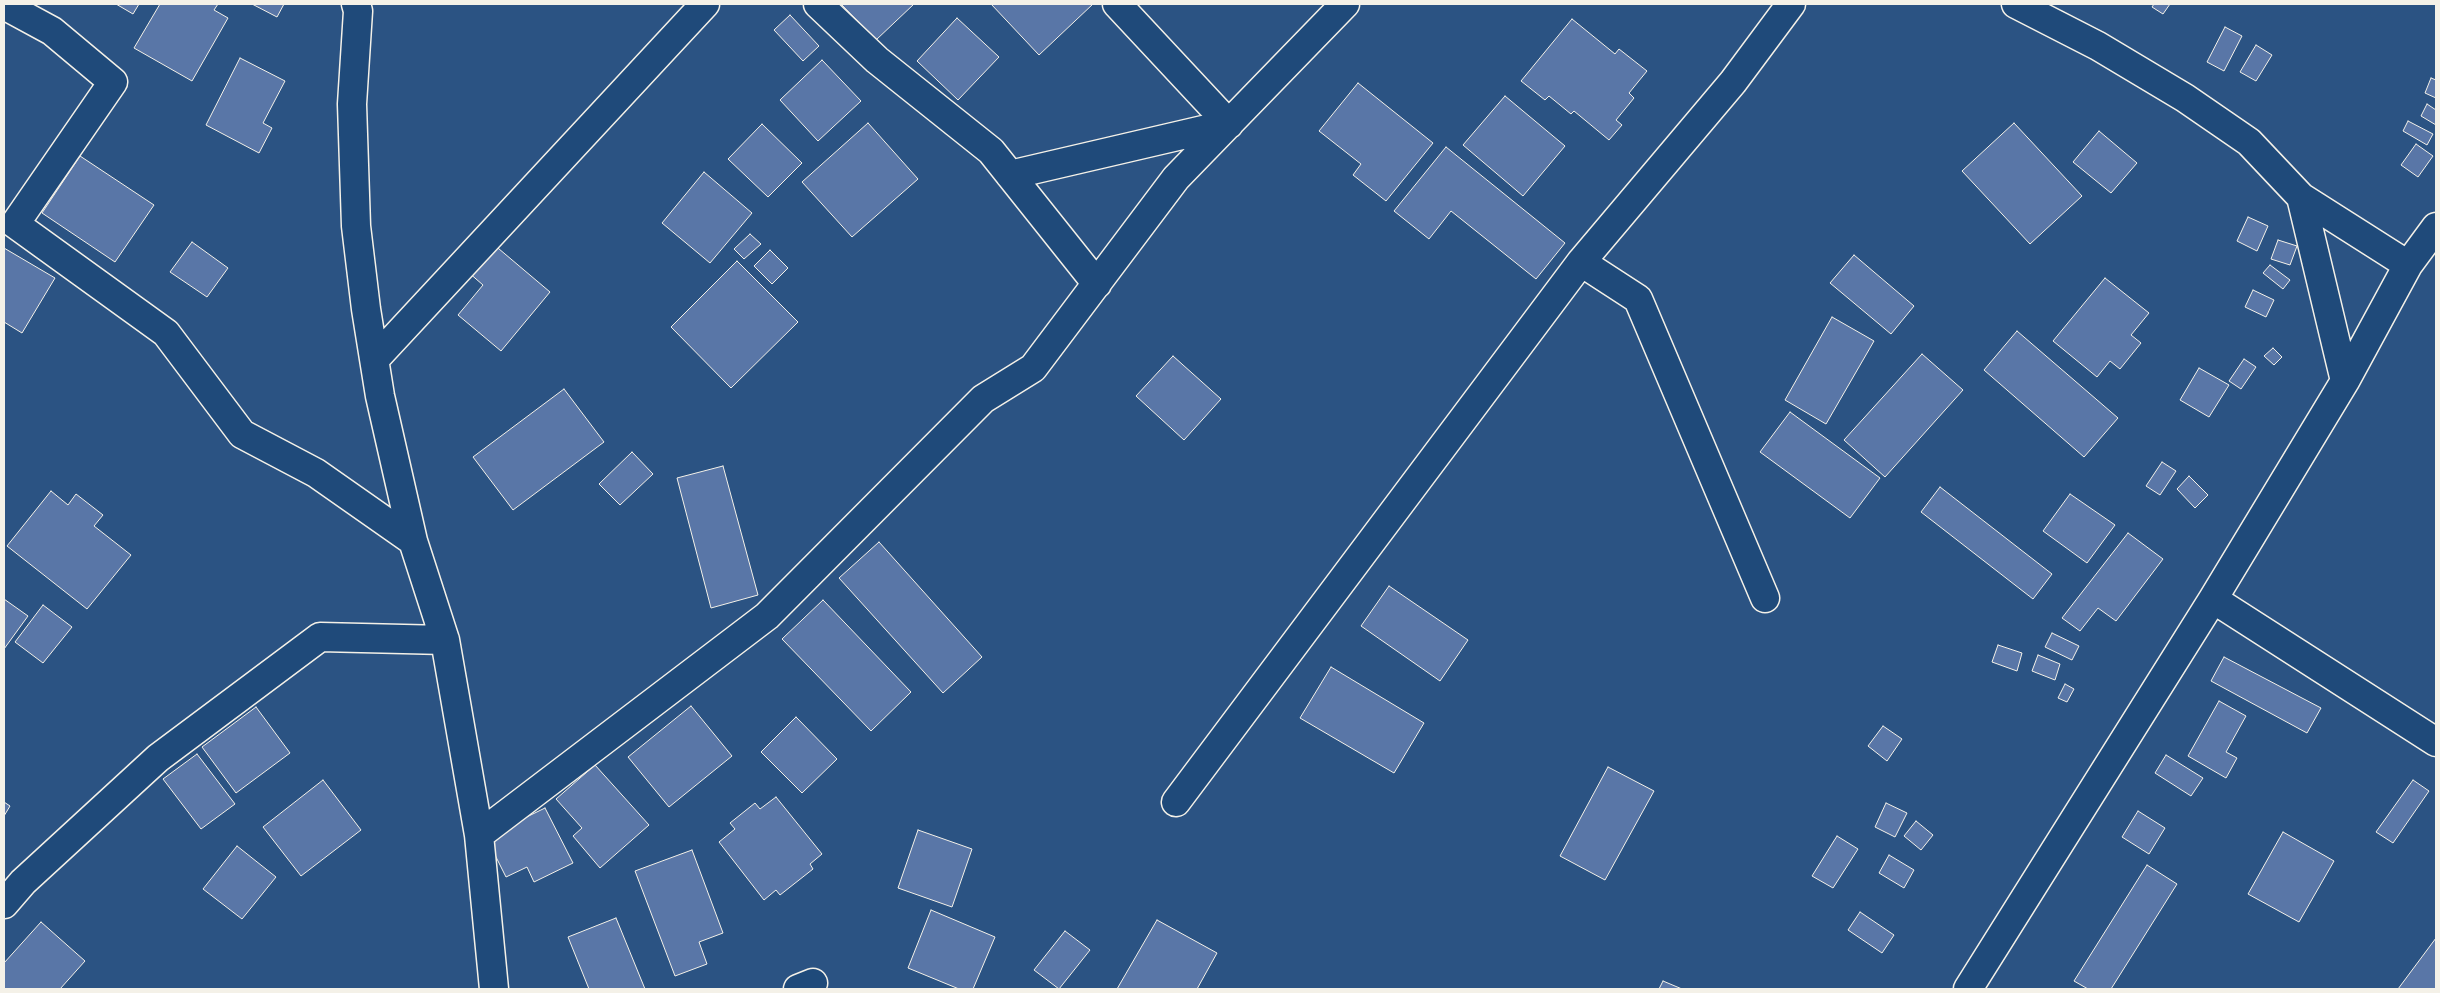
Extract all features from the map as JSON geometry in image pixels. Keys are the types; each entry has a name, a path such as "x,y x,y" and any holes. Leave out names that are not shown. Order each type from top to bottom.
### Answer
{"street":[{"path":"356,4 358,11 352,104 356,226 366,309 380,396 413,541 445,640 479,835 494,989"},
{"path":"375,359 705,4"},
{"path":"818,4 876,60 991,151 1097,284"},
{"path":"1117,4 1229,124"},
{"path":"479,835 767,616 983,399 1033,368 1176,178 1345,4"},
{"path":"1176,802 1582,262 1733,82 1770,15 1791,4"},
{"path":"2016,4 2098,46 2185,98 2249,142 2301,197 2408,264"},
{"path":"4,5 52,31 113,82 15,224 166,333 242,434 316,473 413,541"},
{"path":"1010,175 1229,124"},
{"path":"2301,197 2345,381"},
{"path":"1968,989 2213,599 2345,381 2408,264 2436,226"},
{"path":"1582,262 1638,299 1765,598"},
{"path":"2213,599 2436,742"},
{"path":"4,904 22,882 158,758 320,637 445,640"}],"building":[{"path":"116,4 139,4 133,14"},
{"path":"160,4 218,4 214,10 228,18 192,81 134,48"},
{"path":"252,4 284,4 277,17"},
{"path":"841,4 914,4 876,40"},
{"path":"991,4 1093,4 1039,55"},
{"path":"2154,4 2170,4 2163,14 2152,7"},
{"path":"790,15 819,46 803,61 774,30"},
{"path":"957,18 999,57 958,100 917,61"},
{"path":"1572,19 1615,54 1619,49 1647,71 1629,93 1634,98 1616,120 1622,125 1609,140 1574,111 1571,114 1549,96 1545,100 1521,81"},
{"path":"2225,27 2242,36 2224,71 2207,62"},
{"path":"2256,45 2272,55 2256,81 2240,72"},
{"path":"240,58 285,81 263,123 272,128 259,153 206,125"},
{"path":"822,60 861,101 818,141 780,100"},
{"path":"2431,78 2436,80 2436,98 2425,93"},
{"path":"1358,83 1433,143 1386,201 1353,175 1361,164 1319,131"},
{"path":"1505,96 1565,146 1523,196 1463,145"},
{"path":"2427,104 2436,110 2436,125 2421,116"},
{"path":"2408,121 2433,134 2427,145 2403,131"},
{"path":"868,123 918,179 852,237 802,182"},
{"path":"2014,123 2082,196 2030,244 1962,171"},
{"path":"762,124 802,163 768,197 728,159"},
{"path":"2099,131 2137,163 2111,193 2073,162"},
{"path":"2416,144 2433,156 2418,177 2401,165"},
{"path":"1446,147 1565,243 1536,279 1451,211 1429,239 1394,211"},
{"path":"80,156 154,205 115,262 42,213"},
{"path":"704,172 752,213 710,263 662,223"},
{"path":"2248,217 2268,226 2257,251 2237,241"},
{"path":"750,234 761,244 744,259 734,249"},
{"path":"2278,240 2297,246 2290,265 2271,259"},
{"path":"192,242 228,268 207,297 170,272"},
{"path":"492,243 550,292 501,351 458,315 483,285 468,272"},
{"path":"4,248 55,278 22,333 4,322"},
{"path":"770,250 788,268 772,284 754,266"},
{"path":"1854,255 1914,306 1891,334 1830,283"},
{"path":"737,261 798,322 731,388 671,327"},
{"path":"2270,265 2290,280 2283,289 2263,273"},
{"path":"2105,278 2149,313 2131,335 2141,343 2120,369 2110,361 2097,377 2053,341"},
{"path":"2253,290 2274,300 2266,317 2245,307"},
{"path":"1832,317 1874,341 1826,424 1785,400"},
{"path":"2017,331 2118,418 2084,457 1984,370"},
{"path":"2273,348 2282,357 2274,365 2264,356"},
{"path":"1922,354 1963,390 1885,477 1844,440"},
{"path":"1173,356 1221,399 1184,440 1136,396"},
{"path":"2244,359 2256,367 2241,389 2229,381"},
{"path":"2199,368 2229,385 2209,417 2180,400"},
{"path":"564,389 604,442 513,510 473,457"},
{"path":"1790,412 1880,478 1850,518 1760,452"},
{"path":"632,452 653,474 620,505 599,484"},
{"path":"2162,462 2176,471 2160,495 2146,486"},
{"path":"723,466 758,595 711,608 677,478"},
{"path":"2189,476 2208,495 2195,508 2177,489"},
{"path":"1940,487 2052,574 2033,599 1921,512"},
{"path":"51,491 68,505 76,494 103,515 94,526 131,555 87,609 7,546"},
{"path":"2070,494 2115,525 2087,563 2043,531"},
{"path":"2128,533 2163,559 2116,621 2098,608 2080,631 2062,618"},
{"path":"879,542 982,657 943,693 839,578"},
{"path":"1389,586 1468,640 1440,681 1361,626"},
{"path":"4,599 28,616 4,649"},
{"path":"823,600 911,692 871,731 782,639"},
{"path":"43,605 72,627 43,663 15,642"},
{"path":"2052,633 2079,646 2072,660 2045,647"},
{"path":"1998,645 2022,653 2017,671 1992,662"},
{"path":"2038,655 2060,664 2055,680 2032,671"},
{"path":"2224,657 2321,708 2307,733 2211,681"},
{"path":"1331,667 1424,723 1394,773 1300,718"},
{"path":"2065,684 2074,689 2067,702 2058,698"},
{"path":"2219,701 2246,716 2226,752 2237,758 2226,778 2188,756"},
{"path":"691,706 732,756 669,807 628,757"},
{"path":"256,707 290,753 236,793 202,747"},
{"path":"796,717 837,759 802,793 761,752"},
{"path":"1883,726 1902,739 1887,761 1868,746"},
{"path":"197,754 235,804 201,829 163,779"},
{"path":"2166,755 2203,778 2191,796 2155,773"},
{"path":"595,765 649,825 600,868 573,836 582,828 556,799"},
{"path":"1608,767 1654,791 1605,880 1560,856"},
{"path":"323,780 361,830 301,876 263,827"},
{"path":"2413,780 2429,791 2393,843 2376,832"},
{"path":"776,797 822,854 810,864 813,869 780,895 776,890 764,900 719,842 735,829 730,823 755,803 760,809"},
{"path":"4,802 10,806 4,816"},
{"path":"1886,803 1907,813 1895,837 1875,827"},
{"path":"545,808 573,863 534,882 527,867 506,877 486,837"},
{"path":"2138,811 2165,828 2149,854 2122,837"},
{"path":"1916,821 1933,835 1921,850 1904,836"},
{"path":"918,830 972,849 952,907 898,888"},
{"path":"2283,832 2334,861 2299,922 2248,894"},
{"path":"1837,836 1858,849 1833,888 1812,876"},
{"path":"237,846 276,877 242,919 203,889"},
{"path":"692,850 723,933 699,942 707,964 675,976 635,871"},
{"path":"1889,855 1914,870 1904,888 1879,873"},
{"path":"2147,865 2177,884 2111,989 2088,989 2074,981"},
{"path":"931,910 995,937 973,989 959,989 908,968"},
{"path":"1860,912 1894,935 1882,953 1848,930"},
{"path":"616,918 645,989 589,989 568,937"},
{"path":"1157,920 1217,953 1197,989 1117,989"},
{"path":"41,922 85,961 60,989 4,989 4,963"},
{"path":"1065,931 1090,950 1059,989 1034,970"},
{"path":"2436,938 2436,989 2398,989"},
{"path":"1663,981 1682,989 1659,989"}]}
